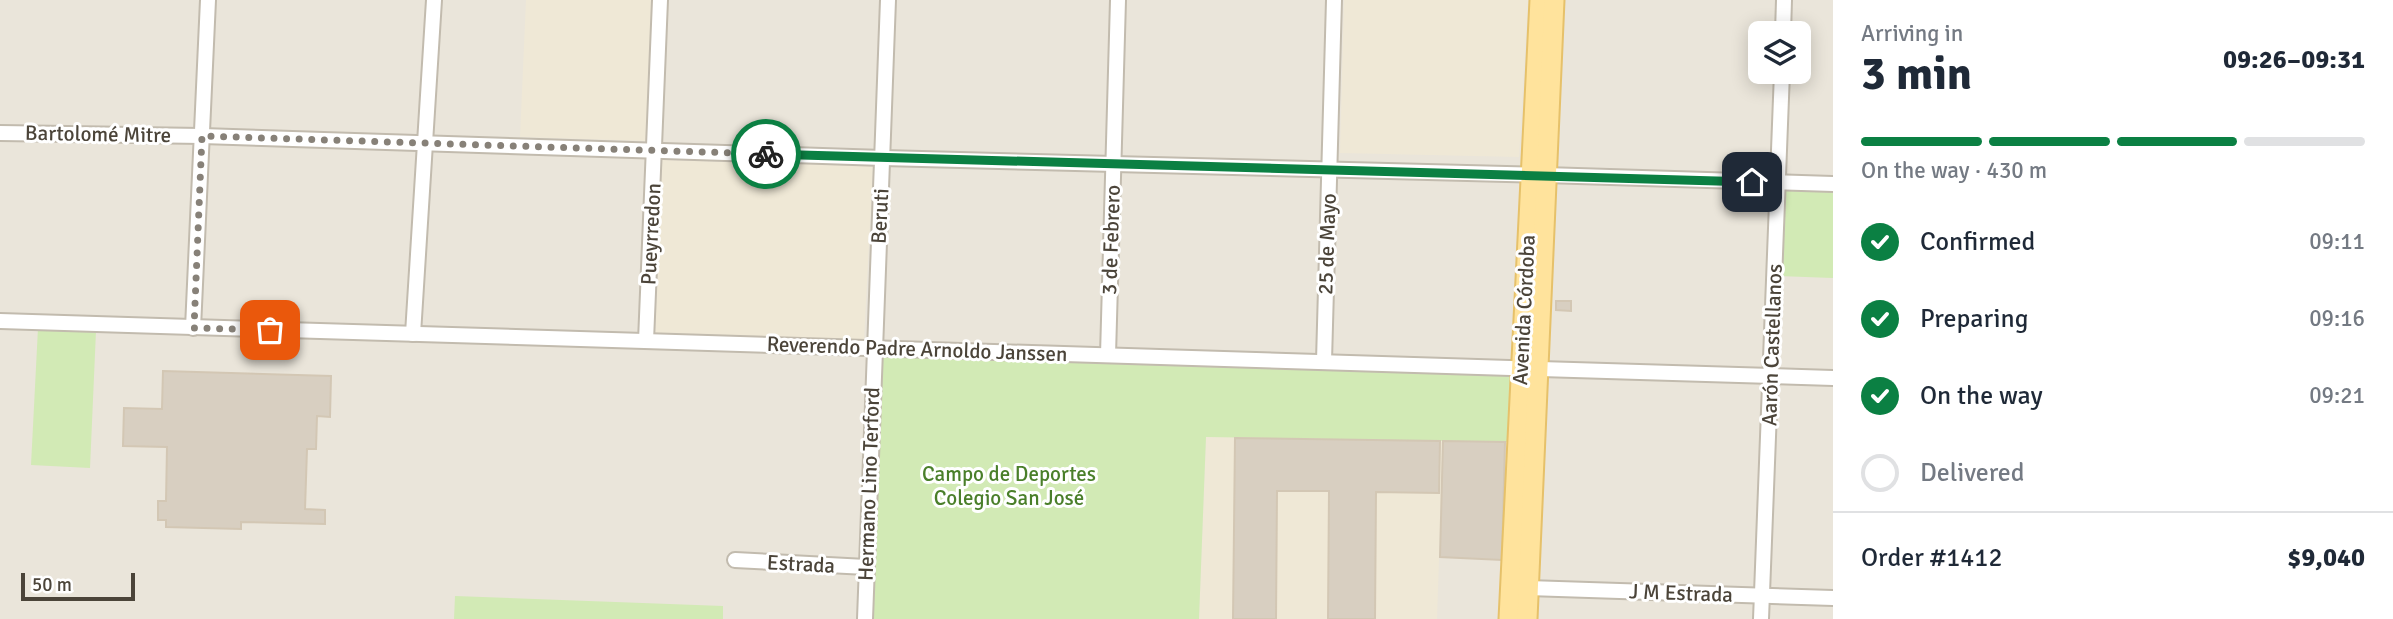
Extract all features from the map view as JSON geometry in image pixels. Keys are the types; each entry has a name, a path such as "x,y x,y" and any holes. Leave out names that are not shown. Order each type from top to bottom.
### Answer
{"main road":[{"name":"Avenida Córdoba","path":"1527,619 1530,368 1538,174 1540,0"},
{"name":"Avenida Córdoba","path":"1538,174 1555,0"},
{"name":"Avenida Córdoba","path":"1509,619 1530,368"}],"street":[{"path":"194,328 208,0"},
{"path":"414,334 434,0"},
{"name":"Pueyrredon","path":"646,341 660,0"},
{"name":"Beruti","path":"874,348 888,0"},
{"name":"3 de Febrero","path":"1108,355 1118,0"},
{"name":"25 de Mayo","path":"1324,362 1334,0"},
{"path":"1783,21 1784,0"},
{"name":"Aarón Castellanos","path":"1761,619 1782,84"},
{"name":"Bartolomé Mitre","path":"0,133 202,136 1833,184"},
{"name":"Reverendo Padre Arnoldo Janssen","path":"0,321 1833,378"},
{"name":"Hermano Lino Terford","path":"865,619 874,348"},
{"name":"Estrada","path":"735,560 866,568"},
{"name":"J M Estrada","path":"1528,588 1833,598"}],"shaded area":[{"path":"0,0 1833,0 1833,619 0,619"},
{"path":"526,0 653,0 648,141 520,137"},
{"path":"1344,0 1528,0 1519,157 1340,153"},
{"path":"662,160 873,166 864,340 655,335"},
{"path":"1206,436 1443,441 1437,619 1199,619"}],"green space":[{"path":"1780,185 1833,186 1833,278 1776,276"},
{"path":"38,328 96,331 90,468 31,465"},
{"name":"Campo de Deportes Colegio San José","path":"874,348 1511,368 1508,442 1206,437 1199,619 865,619"},
{"path":"455,596 723,606 723,619 454,619"}],"building":[{"path":"1556,301 1571,301 1571,311 1556,310"},
{"path":"163,371 331,376 330,417 317,416 316,449 307,449 305,509 325,510 325,524 241,522 241,529 166,527 166,520 158,520 158,501 166,501 167,447 123,446 124,408 162,409"},
{"path":"1235,438 1440,441 1439,493 1376,492 1375,619 1328,619 1329,491 1277,491 1276,619 1233,619"},
{"path":"1443,441 1505,442 1502,560 1440,557"}],"way so far":[{"path":"270,330 194,328 202,136 766,154"}],"route":[{"path":"766,154 1752,182"}]}
